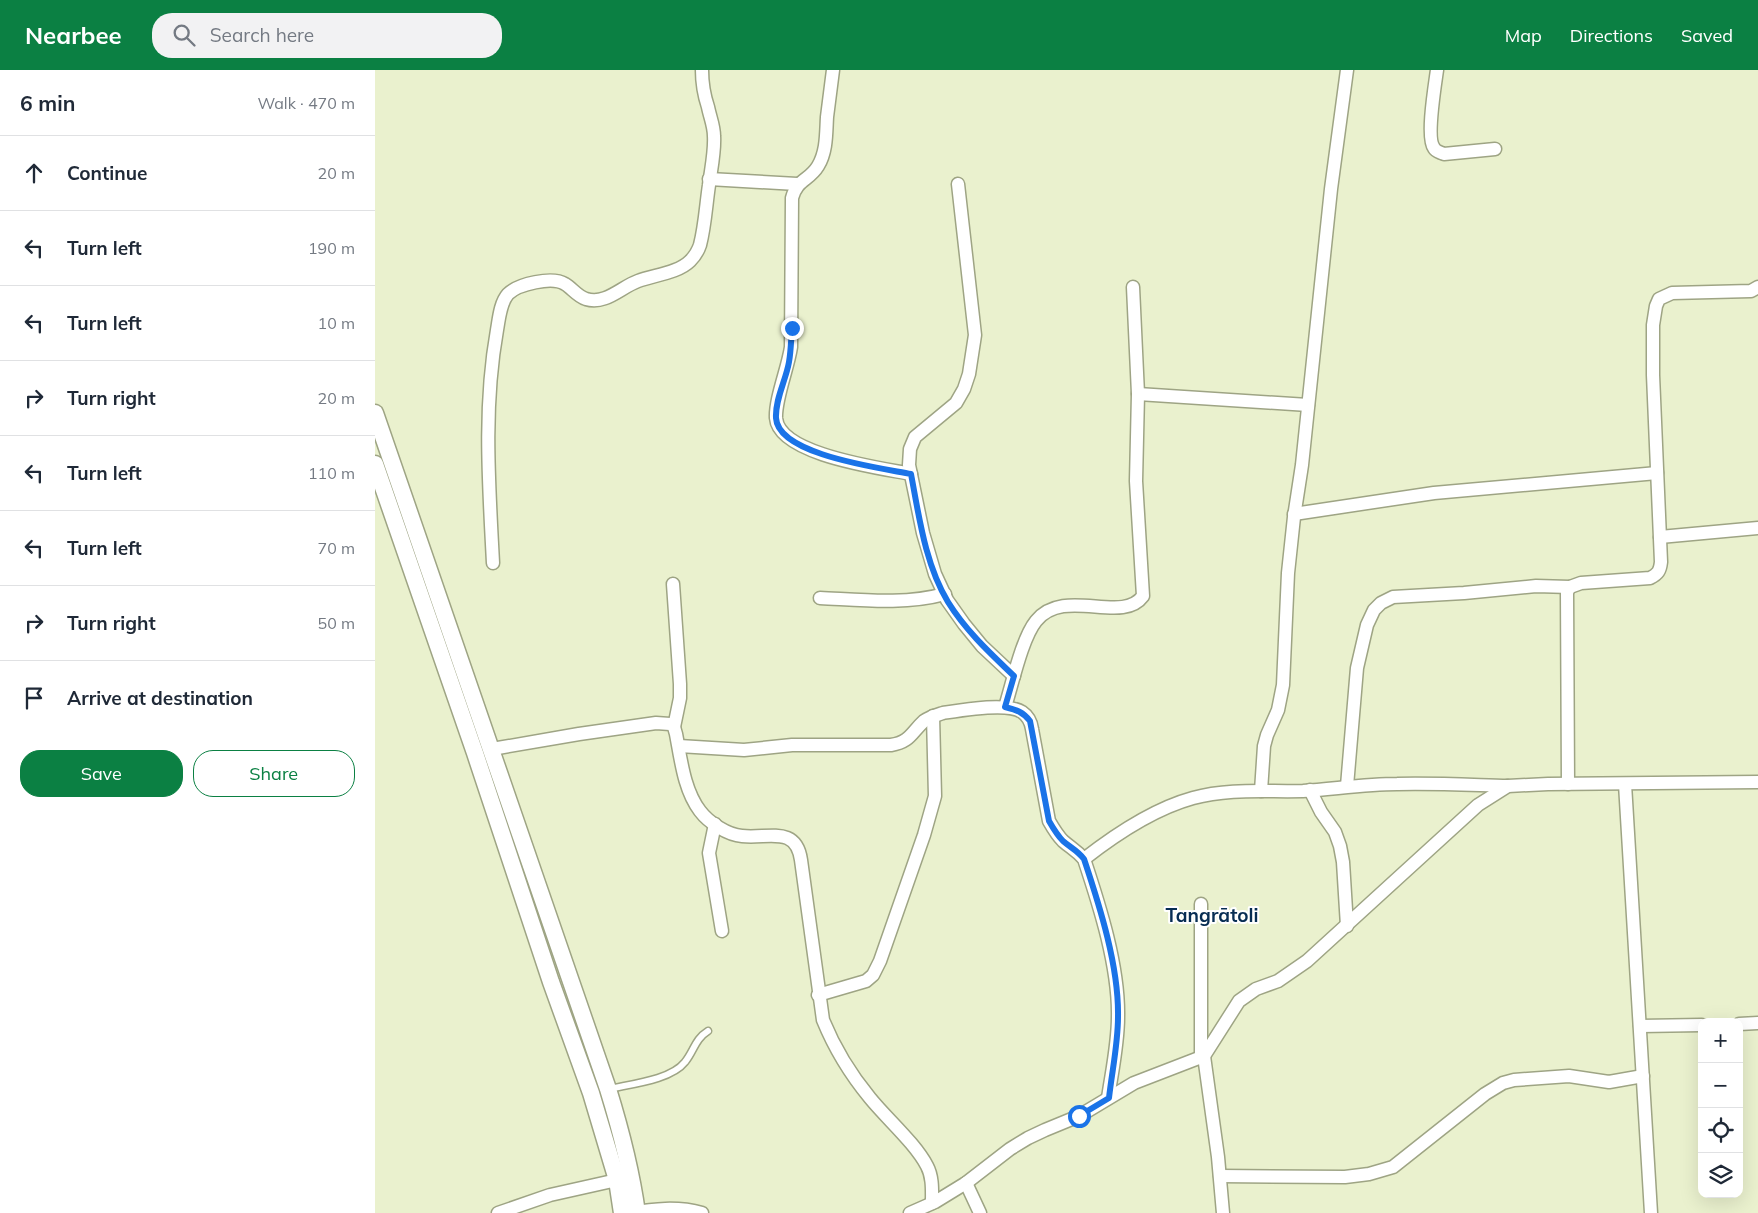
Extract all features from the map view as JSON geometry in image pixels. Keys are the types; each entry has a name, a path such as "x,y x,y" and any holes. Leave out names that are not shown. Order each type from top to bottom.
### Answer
{"main road":[{"path":"375,413 608,1089 631,1172 630,1213"},
{"path":"375,464 478,762 551,982 591,1093 617,1180 630,1213"}],"street":[{"path":"493,563 487,450 493,356 502,303 508,294 517,288 550,280 564,283 586,299 603,299 636,282 675,270 689,262 696,254 700,245 715,137 704,93 701,70"},
{"path":"833,70 822,157 818,166 811,174 797,184 791,198 791,347 789,363 776,412 777,421 784,434 793,443 856,464 911,474"},
{"path":"1261,791 1264,746 1278,710 1283,685 1288,573 1294,514 1302,465 1331,189 1347,70"},
{"path":"1437,70 1431,123 1432,147 1444,154 1495,149"},
{"path":"709,179 797,184"},
{"path":"957,184 975,335 969,374 956,404 915,437 910,449 909,465 923,533 935,574 964,624 982,646 1014,676"},
{"path":"1005,707 1030,632 1036,621 1044,614 1067,605 1133,606 1143,596 1136,481 1138,394 1133,287"},
{"path":"1347,786 1357,668 1367,625 1374,610 1381,603 1393,597 1536,586 1570,587 1581,583 1650,578 1657,575 1661,562 1653,375 1653,326 1656,306 1659,299 1671,293 1751,291 1758,287"},
{"path":"1138,394 1308,404"},
{"path":"1294,514 1434,493 1657,473"},
{"path":"1660,538 1758,528"},
{"path":"673,584 681,684 680,698 673,727 690,794 701,814 730,833 741,836 782,836 796,843 801,860 823,1020 846,1064 869,1097 927,1166 935,1202 942,1213"},
{"path":"1567,784 1565,600 1570,587"},
{"path":"820,598 884,602 914,601 945,594"},
{"path":"679,746 744,750 784,745 891,745 907,740 925,721 933,716 959,710 1005,707 1024,713 1030,721 1049,821 1065,843 1075,849 1084,859 1110,948 1118,1016 1109,1098"},
{"path":"819,996 866,981 873,975 880,961 918,853 935,796 933,716"},
{"path":"492,749 656,723 666,723 673,727"},
{"path":"1084,859 1111,838 1167,807 1193,798 1221,792 1310,790 1397,784 1508,786 1758,782"},
{"path":"1625,784 1651,1213"},
{"path":"910,1213 935,1202 965,1184 1010,1149 1028,1138 1079,1116 1149,1077 1203,1056 1239,1000 1247,994 1278,981 1295,971 1347,926 1478,805 1508,786"},
{"path":"1310,790 1321,812 1335,832 1340,846 1343,862 1347,926"},
{"path":"715,824 709,853 722,931"},
{"path":"1201,904 1203,1056 1220,1176 1223,1213"},
{"path":"1743,1024 1758,1023"},
{"path":"1640,1026 1698,1025"},
{"path":"1220,1176 1345,1177 1384,1170 1393,1167 1485,1094 1503,1083 1514,1080 1569,1076 1609,1082 1643,1076"},
{"path":"497,1213 550,1195 617,1180"},
{"path":"965,1184 980,1213"},
{"path":"630,1213 674,1208 702,1213"}],"lane":[{"path":"608,1089 661,1077 675,1070 684,1064 697,1040 708,1031"}],"district":[{"name":"Tangrātoli","path":"1212,915"}],"route":[{"path":"792,328 789,363 776,412 779,427 793,443 819,453 856,464 911,474 923,533 935,574 947,600 964,624 982,646 1014,676 1005,707 1024,713 1030,721 1049,821 1065,843 1075,849 1084,859 1093,884 1110,948 1118,1016 1117,1042 1109,1098 1079,1116"}]}
